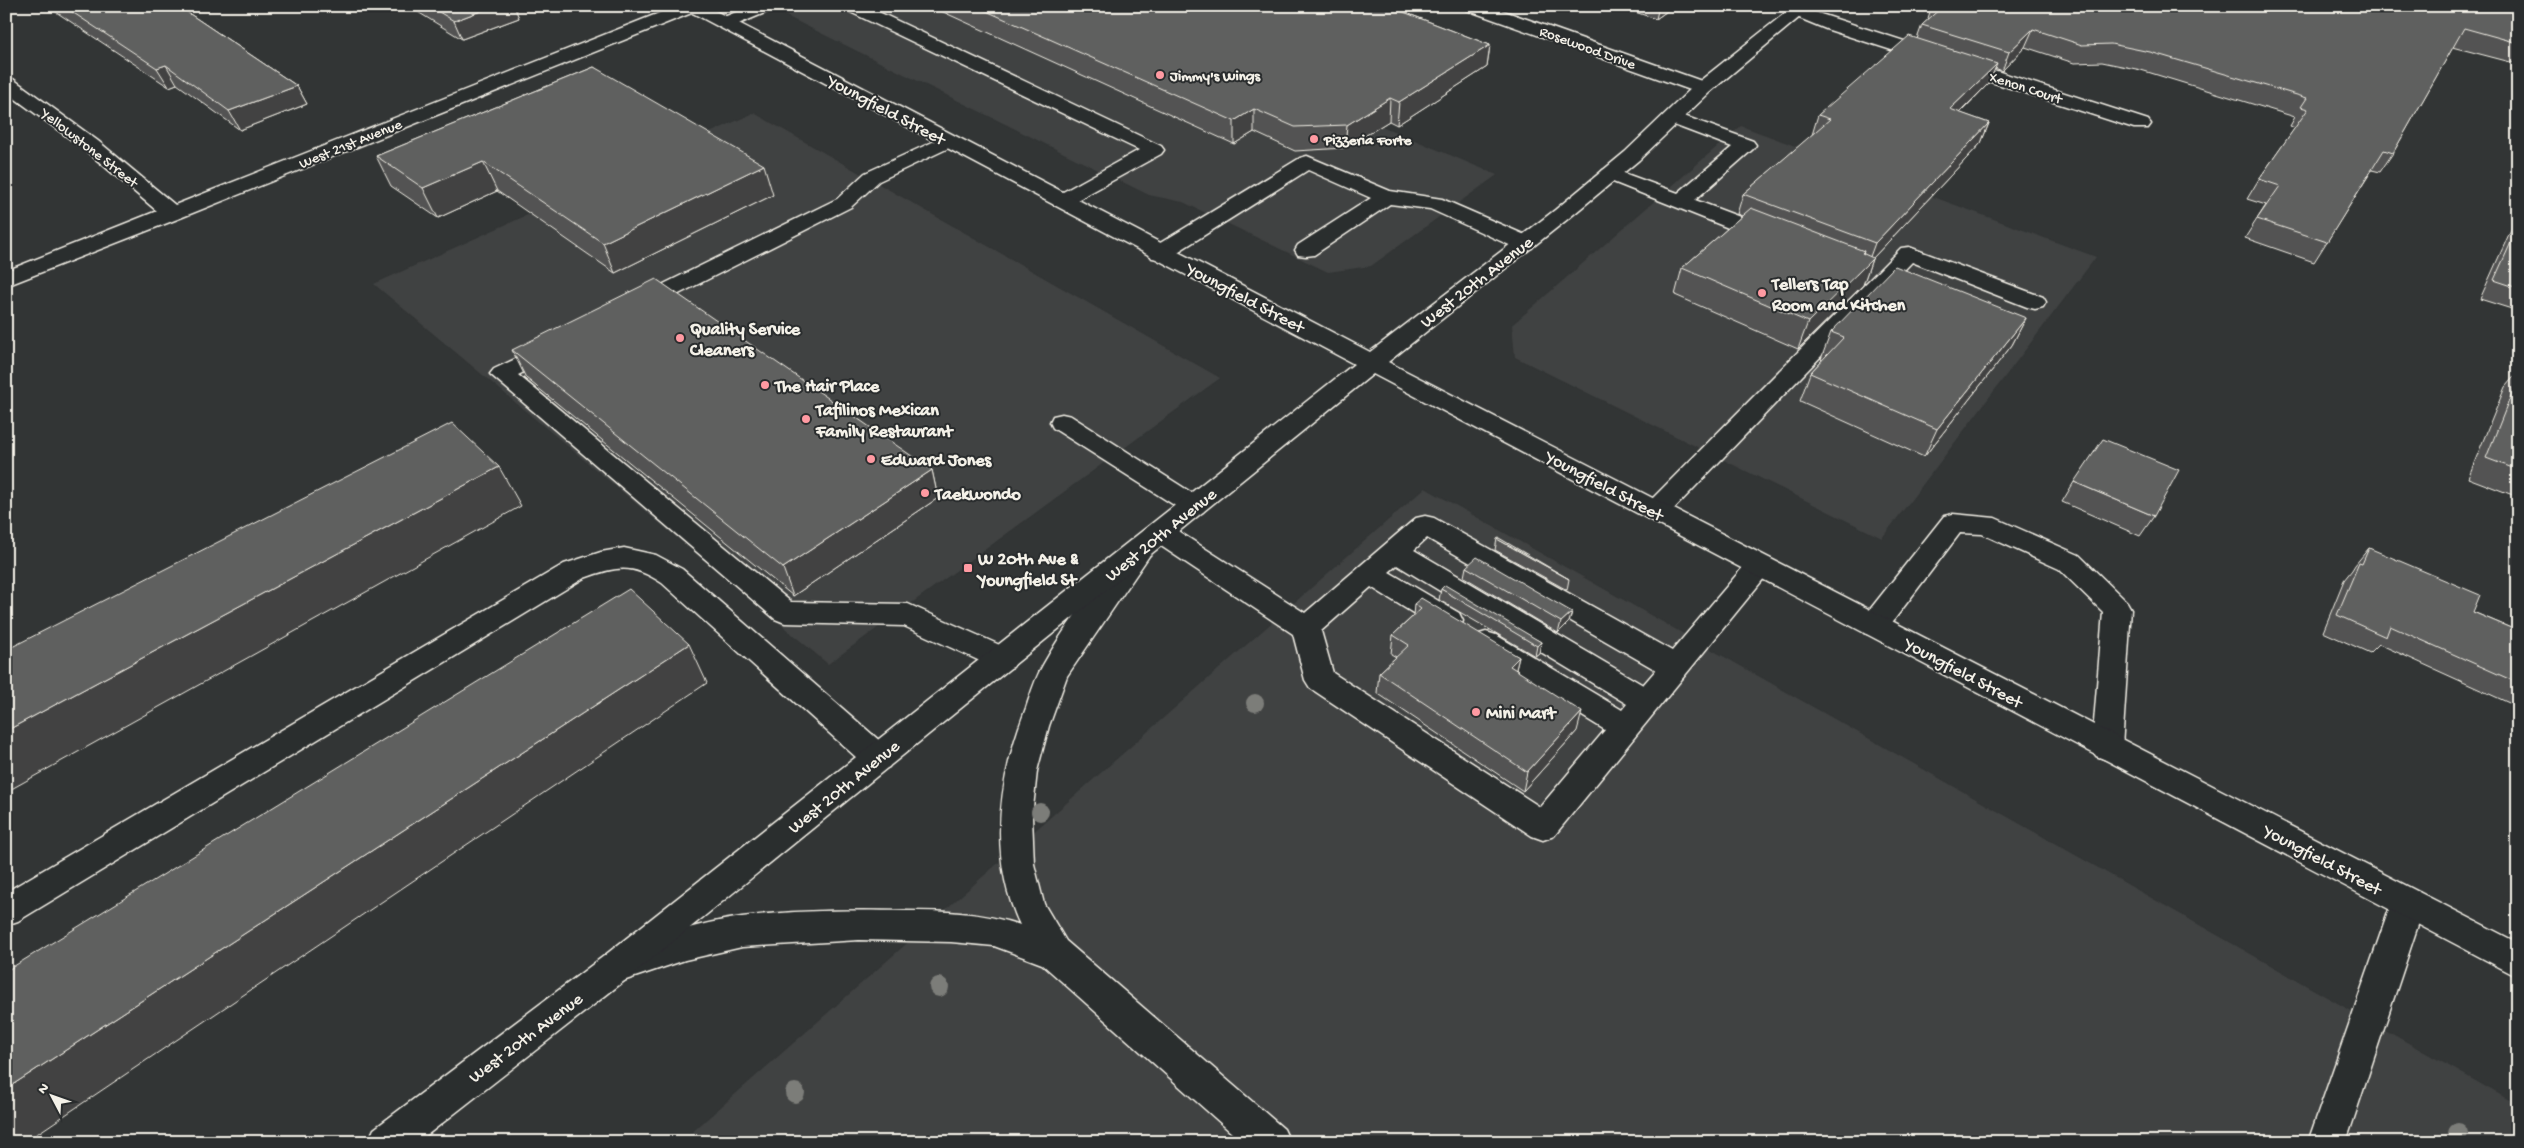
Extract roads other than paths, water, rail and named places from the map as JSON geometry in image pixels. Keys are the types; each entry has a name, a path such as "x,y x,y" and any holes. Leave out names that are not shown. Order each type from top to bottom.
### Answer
{"street":[{"name":"Youngfield Street","path":"693,6 1160,253 2518,961"},
{"name":"West 21st Avenue","path":"6,279 693,6"},
{"path":"725,22 766,6"},
{"path":"852,6 1154,150 1062,201"},
{"name":"Rosewood Drive","path":"1474,6 1703,88"},
{"name":"West 20th Avenue","path":"387,1142 616,967 1151,541 1371,363 1524,243 1610,174 1673,118 1703,88 1801,9"},
{"name":"Xenon Court","path":"1801,9 1832,25 2141,124"},
{"name":"Yellowstone Street","path":"6,83 91,145 173,214"},
{"path":"1673,118 1746,145 1681,201"},
{"path":"615,317 844,203 872,177 948,141"},
{"path":"1160,253 1308,162 1386,197 1435,203 1524,243"},
{"path":"1610,174 1791,244"},
{"path":"1306,250 1386,197"},
{"path":"1656,511 1873,276 1909,253 2035,302"},
{"path":"572,339 502,374 785,612 908,615 1003,659"},
{"path":"1062,422 1194,506"},
{"path":"1874,625 1953,523 1986,525 2069,562 2117,609 2107,746"},
{"path":"1306,628 1425,525 1676,667"},
{"path":"1271,1142 1054,952 1037,926 1023,887 1017,856 1016,811 1027,742 1053,674 1090,617 1151,541 1306,628 1320,680 1543,826 1760,566"},
{"path":"1394,551 1647,702"},
{"path":"6,910 574,571 607,559 634,557 657,565 672,576 878,758"},
{"path":"1369,573 1625,728"},
{"path":"2327,1142 2408,904"},
{"path":"616,967 685,944 742,932 859,925 951,927 994,931 1054,952"}],"place":[{"name":"Jimmy's Wings","path":"1160,75"},
{"name":"Pizzeria Forte","path":"1314,139"},
{"name":"Tellers Tap Room and Kitchen","path":"1762,293"},
{"name":"Quality Service Cleaners","path":"680,338"},
{"name":"The Hair Place","path":"765,385"},
{"name":"Tafilinos Mexican Family Restaurant","path":"806,419"},
{"name":"Edward Jones","path":"871,459"},
{"name":"Taekwondo","path":"925,493"},
{"name":"W 20th Ave & Youngfield St","path":"968,568"},
{"name":"Mini Mart","path":"1476,712"}]}
